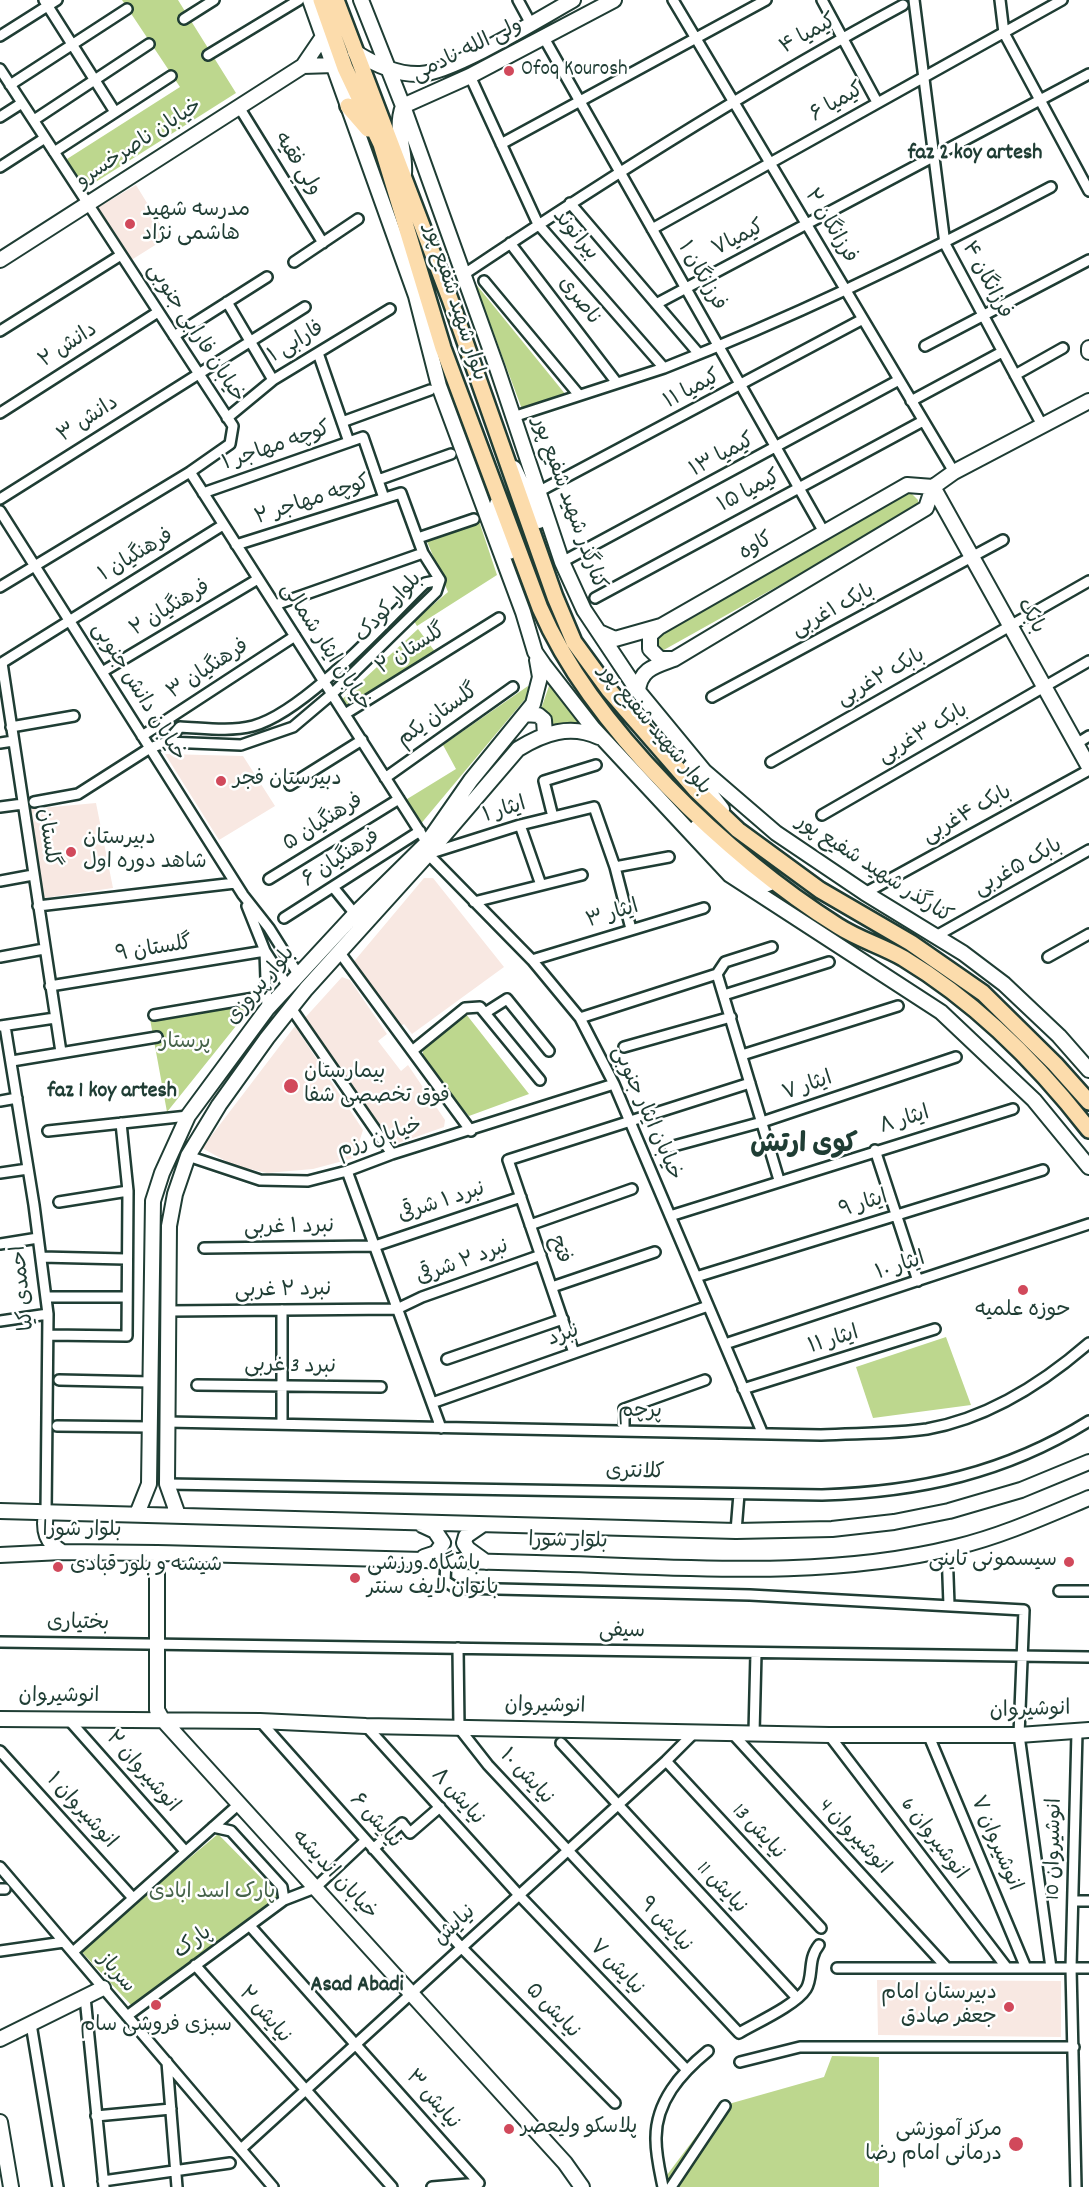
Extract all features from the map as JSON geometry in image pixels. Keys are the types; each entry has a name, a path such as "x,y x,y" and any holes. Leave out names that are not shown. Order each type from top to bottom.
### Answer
{"main road":[{"path":"310,0 416,296 439,386 523,612 535,652 567,697 730,875 941,1012 1034,1100 1089,1167"},
{"name":"بلوار شهید شفیع پور","path":"321,0 345,68 381,144 443,348 551,633 600,707 669,786 719,838 839,927 901,957 941,983 976,1011 1045,1076 1088,1130"},
{"name":"بلوار شهید شفیع پور","path":"336,0 466,342 567,629 585,658 680,773 738,830 820,890 938,960 983,993 1055,1064 1089,1102"},
{"name":"ولی الله نادمی","path":"355,52 386,68 405,74 430,74 531,24 573,0"},
{"name":"ولی الله نادمی","path":"403,106 471,76 614,0"},
{"name":"کنارگذر شهید شفیع پور","path":"364,1 386,68 403,106 463,275 562,562 584,610 598,632 661,722 704,771 776,833 865,893 936,936 1004,984 1059,1036 1089,1071"},
{"path":"303,66 322,38"},
{"path":"303,66 334,65"},
{"name":"خیابان ناصرخسرو","path":"0,260 303,66"},
{"path":"430,74 437,90"},
{"path":"348,106 381,144"},
{"path":"403,106 397,132 405,164 404,180"},
{"path":"429,304 436,311 444,313 450,310 450,299"},
{"path":"443,348 446,340 452,337 466,342"},
{"path":"638,691 642,674 674,659 926,508 933,487 954,472 1089,401"},
{"path":"507,458 521,479 551,550 562,562"},
{"path":"495,484 499,519 519,583 523,612"},
{"name":"کاوه","path":"598,632 615,639 661,626 907,486 933,487"},
{"name":"بابک","path":"933,487 1089,769"},
{"path":"661,626 650,635 650,649 660,659 674,659"},
{"name":"بلوار پیروزی","path":"178,1515 167,1484 169,1226 175,1194 188,1156 219,1105 291,1008 340,953 471,780 533,704 540,677 535,652"},
{"path":"525,714 538,716 544,720 545,735"},
{"path":"661,722 682,758 738,830"},
{"name":"بلوار پیروزی","path":"137,1514 149,1484 153,1201 162,1173 188,1116 266,1003 298,974 518,749 560,730 585,730 606,740"},
{"path":"653,793 684,813 738,865 814,909"},
{"path":"298,974 306,989"},
{"path":"287,985 306,989"},
{"name":"بلوار شورا","path":"0,1511 736,1531 832,1529 894,1522 949,1511 1022,1490 1089,1462"},
{"path":"149,1484 167,1484"},
{"name":"بلوار شورا","path":"0,1555 62,1552 157,1553 727,1568 834,1565 899,1559 947,1549 1034,1522 1089,1498"},
{"path":"46,1513 46,1536 51,1546 62,1552"},
{"path":"413,1560 436,1553 444,1543 435,1531 418,1524"},
{"path":"482,1525 466,1536 465,1543 486,1562"},
{"path":"157,1553 155,1644 157,1710 162,1719"},
{"name":"انوشیروان","path":"0,1719 162,1719 366,1726 732,1733 1019,1735 1083,1731"},
{"name":"خیابان اندیشه","path":"162,1719 412,1992 565,2163 582,2187"},
{"path":"0,2039 103,1988"},
{"path":"0,2122 11,2187"}],"street":[{"path":"0,36 46,3 57,0"},
{"path":"184,19 214,0"},
{"path":"208,55 299,0"},
{"path":"518,0 531,24"},
{"name":"فرزانگان ۲","path":"673,0 954,472"},
{"path":"501,144 766,0"},
{"path":"822,0 877,102"},
{"name":"فرزانگان ۴","path":"914,0 945,244 1042,426"},
{"path":"1000,0 1004,33 1089,190"},
{"name":"کیمیا ۶","path":"652,229 1062,0"},
{"path":"46,3 115,112"},
{"name":"کیمیا ۴","path":"463,275 619,170 733,100 903,5"},
{"path":"10,85 127,9"},
{"name":"فرزانگان ۱","path":"544,38 825,534"},
{"path":"34,120 149,44"},
{"name":"خیابان فارابی جنوبی","path":"0,69 233,426 230,444 190,472 0,586"},
{"name":"کیمیا۷","path":"656,304 807,226 1089,74"},
{"path":"54,152 171,76"},
{"name":"بیرانوند","path":"471,76 538,224 664,368"},
{"path":"0,117 22,103"},
{"name":"ولي فقيه","path":"239,107 323,243"},
{"path":"0,167 45,138"},
{"path":"513,417 664,368 719,347 945,244 1051,188"},
{"path":"570,202 699,354"},
{"path":"294,262 358,219"},
{"name":"ناصری","path":"510,243 617,383"},
{"path":"0,332 121,255"},
{"path":"925,345 1089,260"},
{"path":"174,336 267,277"},
{"path":"484,281 579,395"},
{"path":"227,302 273,380"},
{"name":"دانش ۳","path":"0,499 304,307"},
{"name":"فارابی ۱","path":"227,418 273,380 390,309"},
{"name":"دانش ۲","path":"0,413 158,312"},
{"name":"کیمیا ۱۱","path":"538,492 863,320"},
{"path":"1015,375 1063,348"},
{"path":"911,401 1002,352"},
{"path":"318,353 349,442"},
{"name":"کیمیا ۱۳","path":"562,562 899,380"},
{"path":"342,422 430,390"},
{"name":"کیمیا ۱۵","path":"595,598 923,421"},
{"name":"کوچه مهاجر ۱","path":"203,493 363,437 378,480"},
{"path":"384,498 378,480 451,454"},
{"name":"خیابان ایثار شمالی","path":"190,472 362,740 425,843"},
{"name":"کوچه مهاجر ۲","path":"236,545 401,493 418,538"},
{"name":"خیابان دانش جنوبی","path":"0,511 235,883 269,928 298,974"},
{"path":"440,580 423,553 418,538 474,519"},
{"name":"فرهنگیان ۱","path":"1,664 69,619 223,525"},
{"name":"بابک ۱غربی","path":"712,697 973,559 1003,540"},
{"path":"275,605 423,553"},
{"name":"فرهنگیان ۲","path":"102,672 258,579"},
{"name":"بلوار کودک","path":"180,727 241,728 255,725 285,712 324,681 425,583 440,580"},
{"name":"بلوار کودک","path":"167,742 241,745 293,727 332,694 436,591 440,580"},
{"name":"بابک ۲غربی","path":"771,762 1089,581"},
{"name":"گلستان ۲","path":"345,714 499,618"},
{"path":"383,624 393,634"},
{"name":"فرهنگیان ۳","path":"142,736 295,636"},
{"name":"بابک ۳غربی","path":"822,815 1089,661"},
{"name":"گلستان","path":"1,664 61,1052"},
{"name":"گلستان یکم","path":"385,777 513,687"},
{"path":"34,802 78,795 150,748 167,742 180,727 173,715"},
{"path":"11,727 74,716"},
{"path":"241,728 241,745"},
{"path":"1076,744 1089,736"},
{"path":"290,785 362,740"},
{"path":"0,743 13,741"},
{"path":"552,817 544,781 596,765"},
{"name":"بابک ۴غربی","path":"865,893 1089,769"},
{"name":"فرهنگیان ۵","path":"268,879 399,799"},
{"path":"0,807 22,804"},
{"name":"ایثار ۱","path":"425,843 520,825 594,807 615,867"},
{"path":"520,825 541,885"},
{"name":"فرهنگیان ۶","path":"284,918 333,888 425,843"},
{"name":"خیابان ایثار جنوبی","path":"425,843 474,902 532,960 580,1018 615,1084 762,1432"},
{"name":"بابک ۵غربی","path":"936,936 1089,850"},
{"path":"631,929 615,867 669,857"},
{"path":"0,881 33,875"},
{"path":"474,902 582,875"},
{"path":"38,906 235,883"},
{"path":"333,888 356,914"},
{"name":"خیابان دانش جنوبی","path":"243,895 265,951 287,985"},
{"name":"ایثار ۳","path":"532,960 704,908"},
{"path":"1048,957 1089,934"},
{"path":"580,1018 717,974 725,962 771,947"},
{"path":"0,957 44,949"},
{"name":"خیابان دانش جنوبی","path":"265,951 266,1003"},
{"name":"گلستان ۹","path":"50,986 265,951"},
{"path":"340,953 471,1131"},
{"path":"724,995 829,962"},
{"path":"717,974 780,1180"},
{"path":"485,1013 507,999 549,1051"},
{"path":"154,1015 266,1003"},
{"path":"742,1055 898,1006"},
{"path":"412,1051 465,1008 480,1007 540,1080"},
{"path":"291,1008 392,1154"},
{"path":"624,1047 730,1017"},
{"path":"2,1026 55,1018"},
{"name":"احمدی کیا","path":"2,1026 12,1061 48,1314 46,1513"},
{"path":"12,1061 157,1037"},
{"name":"ایثار ۷","path":"670,1148 762,1122 956,1058"},
{"path":"631,1122 750,1083"},
{"name":"خیابان رزم","path":"188,1156 260,1180 308,1181 347,1171 392,1154 615,1084"},
{"path":"0,1101 17,1098"},
{"name":"ایثار ۸","path":"670,1216 875,1150 1013,1109"},
{"path":"48,1131 188,1116"},
{"name":"فتح","path":"574,1353 508,1160 631,1122"},
{"path":"48,1335 127,1335 125,1259 128,1191 120,1123"},
{"path":"875,1150 918,1281"},
{"path":"0,1173 28,1169"},
{"name":"ایثار ۹","path":"696,1277 1043,1170"},
{"path":"347,1171 441,1428"},
{"path":"530,1225 632,1189"},
{"path":"59,1202 128,1191"},
{"name":"نبرد ۱ شرقی","path":"375,1246 521,1197"},
{"name":"ایثار ۱۰","path":"725,1344 1089,1224"},
{"path":"0,1244 38,1238"},
{"name":"نبرد ۱ غربی","path":"204,1248 375,1246"},
{"path":"552,1287 655,1252"},
{"name":"نبرد ۲ شرقی","path":"397,1309 422,1297 541,1255"},
{"path":"41,1257 125,1259"},
{"path":"46,1297 127,1297"},
{"name":"نبرد","path":"432,1403 708,1306"},
{"name":"نبرد ۲ غربی","path":"169,1311 397,1309"},
{"path":"282,1310 282,1424"},
{"path":"0,1321 48,1314"},
{"path":"447,1359 563,1319"},
{"name":"ایثار ۱۱","path":"743,1389 935,1329"},
{"name":"پرچم","path":"166,1422 762,1432 821,1435 893,1432 948,1424 1014,1398 1051,1375 1089,1343"},
{"path":"60,1380 151,1382"},
{"path":"624,1431 624,1409 705,1380"},
{"name":"نبرد 3 غربی","path":"197,1384 381,1387"},
{"name":"کلانتری","path":"167,1484 739,1494 880,1493 951,1481 1041,1449 1089,1421"},
{"path":"57,1426 151,1427"},
{"path":"736,1531 739,1494"},
{"path":"947,1549 949,1605"},
{"path":"446,1561 445,1581 456,1588 750,1595 1024,1610 1019,1735 1051,1968"},
{"path":"1059,1591 1089,1591"},
{"name":"بختیاری","path":"0,1642 155,1644"},
{"name":"سیفی","path":"155,1644 1021,1658 1089,1657"},
{"path":"458,1648 459,1728"},
{"path":"754,1733 756,1653"},
{"name":"انوشیروان ۲","path":"69,1720 185,1851"},
{"name":"نیایش ۶","path":"260,1721 461,1947"},
{"name":"نیایش ۸","path":"366,1726 518,1894"},
{"name":"نیایش ۱۰","path":"459,1728 488,1765 567,1850"},
{"name":"انوشیروان 10","path":"1076,2187 1071,1968 1083,1731"},
{"name":"نیایش","path":"241,2149 695,1732"},
{"name":"انوشیروان 4","path":"732,1733 947,1968"},
{"name":"انوشیروان 6","path":"830,1734 1007,1968"},
{"name":"انوشیروان ۷","path":"928,1734 1026,1968"},
{"name":"نیایش 11","path":"561,1743 797,1998"},
{"name":"انوشیروان ۱","path":"0,1751 133,1898"},
{"name":"نیایش 13","path":"666,1761 821,1928"},
{"path":"72,1952 239,1804"},
{"path":"373,1849 402,1823 410,1833 440,1807"},
{"path":"213,1827 231,1831 282,1887 284,1900"},
{"name":"پارک","path":"127,2016 284,1900 315,1887 365,1841"},
{"name":"نیایش ۹","path":"567,1850 740,2032 797,1998"},
{"name":"سرباز","path":"0,1867 273,2187"},
{"name":"نیایش ۷","path":"518,1894 686,2069"},
{"path":"1073,1901 1089,1901"},
{"name":"نیایش ۳","path":"250,1926 479,2183 432,2187"},
{"path":"0,1951 64,1942"},
{"path":"797,1998 807,1988 810,1961 819,1945"},
{"name":"نیایش ۵","path":"461,1947 615,2103"},
{"name":"نیایش ۲","path":"195,1965 304,2091 392,2187"},
{"path":"837,1968 1089,1968"},
{"path":"85,1997 103,2184 230,2163"},
{"path":"31,2024 58,2187"},
{"path":"740,2062 800,2047 1074,2047"},
{"path":"663,2187 656,2140 659,2116 664,2103 686,2069 708,2051"},
{"path":"167,2062 177,2187"},
{"path":"671,2187 725,2106"},
{"path":"96,2116 171,2109"}],"shaded area":[{"name":"مدرسه شهید ه‍اشمی نژاد","path":"136,185 168,237 125,264 92,211"},
{"name":"دبیرستان فجر","path":"165,754 243,756 275,806 219,840"},
{"name":"دبیرستان شاهد دوره اول","path":"96,803 113,888 44,898 30,809"},
{"path":"424,878 433,878 504,967 412,1034 404,1024 396,1029 351,965"},
{"path":"342,977 350,980 387,1034 378,1041 401,1071 408,1065 445,1120 444,1127 393,1145 303,1020"},
{"name":"بیمارستان فوق تخصصی شفا","path":"295,1026 363,1130 354,1158 313,1169 267,1173 233,1165 202,1148"},
{"path":"877,1980 1061,1981 1061,2037 878,2035"}],"green space":[{"path":"122,0 178,0 236,93 83,190 67,159 180,87"},
{"path":"475,283 566,395 523,412"},
{"path":"910,492 918,500 918,506 914,510 662,651 656,651 651,638 901,494"},
{"path":"479,521 497,575 417,626 414,621 448,592 426,539"},
{"path":"418,629 436,653 342,713 336,705"},
{"path":"550,683 583,724 566,724 552,729 550,720 539,715"},
{"path":"528,686 531,692 414,832 399,804 456,769 443,745"},
{"name":"پرستار","path":"243,1005 244,1016 167,1112 150,1019"},
{"path":"466,1014 529,1094 469,1116 423,1062 423,1045"},
{"path":"946,1337 971,1405 873,1418 856,1367"},
{"name":"پارک اسد ابادی","path":"218,1834 280,1897 132,2006 80,1950"},
{"path":"832,2056 879,2057 879,2187 658,2187 718,2107 824,2077"}],"place":[{"name":"Ofoq Kourosh","path":"509,71"},
{"name":"مدرسه شهید ه‍اشمی نژاد","path":"130,224"},
{"name":"دبیرستان فجر","path":"221,781"},
{"name":"دبیرستان شاهد دوره اول","path":"71,852"},
{"name":"بیمارستان فوق تخصصی شفا","path":"291,1086"},
{"name":"حوزه علمیه","path":"1023,1290"},
{"name":"سیسمونی تاینی","path":"1069,1562"},
{"name":"شیشه و بلور قبادی","path":"58,1567"},
{"name":"باشگاه ورزشی بانوان لایف سنتر","path":"355,1578"},
{"name":"سبزی فروشی سام","path":"156,2005"},
{"name":"دبیرستان امام جعفر صادق","path":"1009,2007"},
{"name":"پلاسکو ولیعصر","path":"509,2129"},
{"name":"مرکز آموزشی درمانی امام رضا","path":"1016,2144"}],"district":[{"name":"faz 2 koy artesh","path":"975,155"},
{"name":"faz 1 koy artesh","path":"112,1093"},
{"name":"کوی ارتش","path":"804,1147"},
{"name":"Asad Abadi","path":"357,1987"}]}
